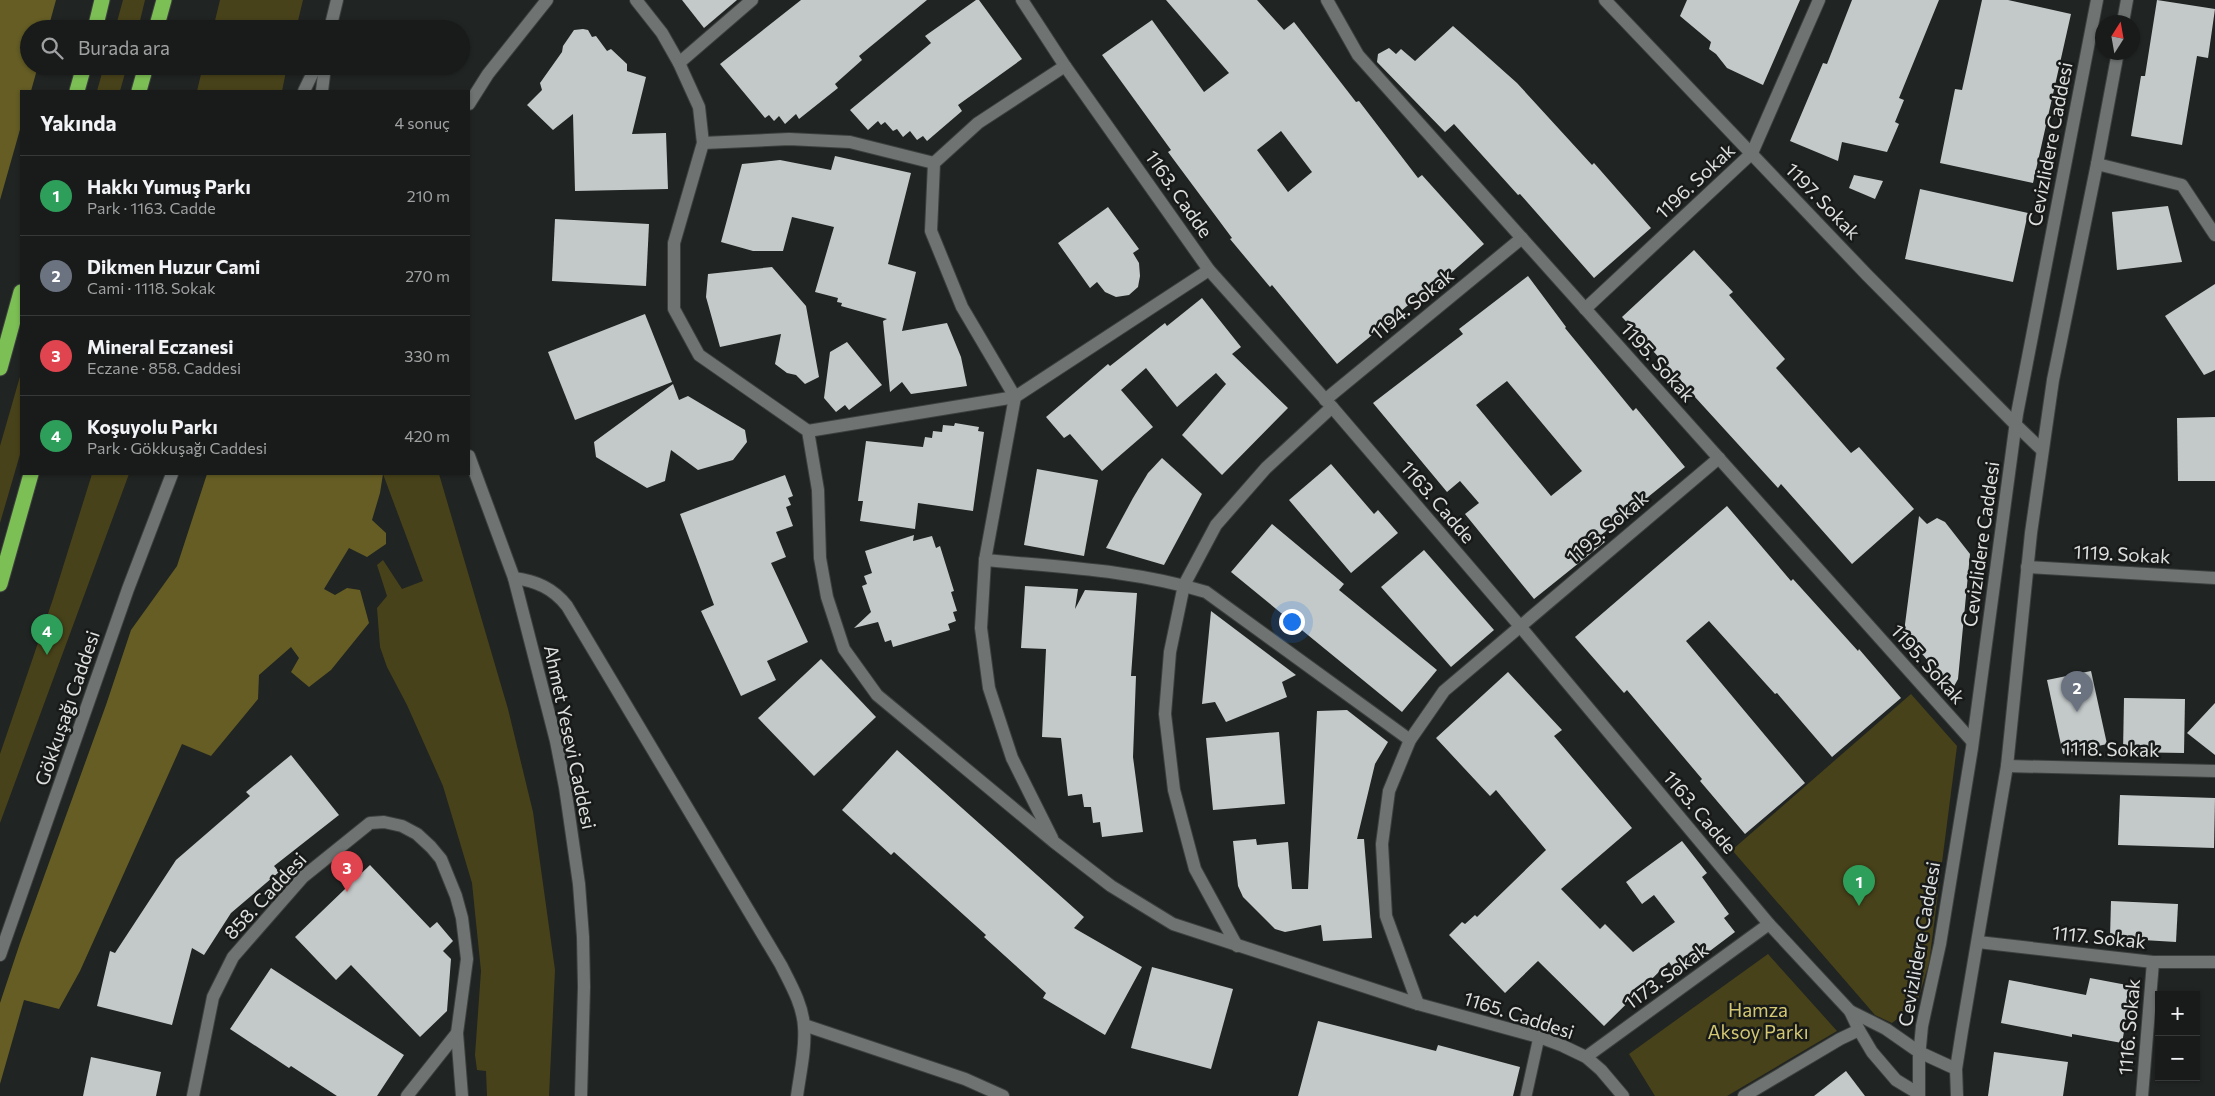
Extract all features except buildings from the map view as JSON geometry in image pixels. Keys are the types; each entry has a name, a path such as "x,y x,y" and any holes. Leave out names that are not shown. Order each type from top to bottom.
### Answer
{"highway":[{"path":"96,20 102,0"},
{"path":"158,20 164,0"},
{"path":"77,90 81,75"},
{"path":"139,90 143,75"},
{"path":"0,368 20,296"},
{"path":"0,584 31,475"}],"street":[{"path":"332,20 337,0"},
{"path":"470,102 488,74 547,0"},
{"path":"636,0 662,33 679,63 699,107 703,143 674,243 674,309 699,355 808,431 1015,397 1209,270"},
{"path":"679,63 752,0"},
{"name":"1163. Cadde","path":"1022,0 1065,66 1209,270 1329,404 1519,625 1769,924 1850,1011 1872,1052 1896,1080 1921,1095"},
{"name":"1195. Sokak","path":"1327,0 1358,55 1972,741"},
{"name":"1197. Sokak","path":"1605,0 1867,275 2042,450"},
{"name":"1196. Sokak","path":"1585,309 1752,153 1819,0"},
{"name":"Cevizlidere Caddesi","path":"1921,1095 1919,1052 1922,1026 1940,944 1972,741 2016,425 2097,0"},
{"path":"2124,15 2127,0"},
{"path":"1957,1096 1956,1069 2006,766 2027,568 2042,450 2053,380 2116,60"},
{"path":"1054,842 1012,758 989,688 981,628 985,560 1015,397 962,307 931,231 934,164 978,122 1065,66"},
{"path":"304,90 312,75"},
{"path":"322,90 323,75"},
{"path":"703,143 789,139 850,142 934,164"},
{"path":"2097,164 2182,185 2215,235"},
{"name":"1194. Sokak","path":"1237,946 1195,869 1174,790 1165,714 1170,652 1184,585 1216,525 1266,468 1329,404 1522,238"},
{"name":"1165. Caddesi","path":"808,431 818,490 820,558 826,597 844,648 877,695 1054,842 1111,886 1173,924 1418,1004 1539,1037 1563,1046 1586,1058 1601,1070 1622,1096"},
{"name":"1193. Sokak","path":"1418,1004 1386,916 1382,844 1389,791 1410,740 1444,691 1519,625 1719,458"},
{"name":"Ahmet Yesevi Caddesi","path":"470,459 514,578 556,741 572,830 583,937 584,987 581,1096"},
{"name":"Gökkuşağı Caddesi","path":"0,955 128,589 172,475"},
{"path":"985,560 1108,573 1184,585 1206,592 1410,740"},
{"name":"1119. Sokak","path":"2027,568 2215,578"},
{"path":"514,578 536,582 547,588 568,606 781,965 795,995 804,1026 797,1096"},
{"name":"1118. Sokak","path":"2006,766 2215,771"},
{"name":"858. Caddesi","path":"193,1096 213,997 233,957 303,877 370,823 384,822 402,826 417,834 442,859 451,878 462,918 467,959 457,1032 462,1096"},
{"name":"1173. Sokak","path":"1586,1058 1769,924"},
{"name":"1117. Sokak","path":"1978,942 2153,962 2215,962"},
{"name":"1116. Sokak","path":"2142,1096 2153,962"},
{"name":"1163. Cadde","path":"1850,1011 1886,1029 1919,1052 1956,1069"},
{"path":"804,1026 965,1078 1003,1096"},
{"path":"1744,1096 1840,1039 1859,1030"},
{"path":"406,1096 457,1032"}],"lane":[{"path":"1526,1096 1539,1037"}],"green space":[{"path":"123,0 145,0 140,20 117,20"},
{"path":"220,0 303,0 298,20 215,20"},
{"path":"101,75 124,75 120,90 97,90"},
{"path":"201,75 285,75 282,90 197,90"},
{"path":"20,376 20,454 0,523 0,446"},
{"path":"92,475 129,475 0,823 0,754 53,599"},
{"path":"383,475 439,475 508,709 533,812 555,970 549,1096 487,1096 486,1071 477,1070 475,1055 481,971 472,883 443,786 407,705 387,667 380,647 377,608 387,596 377,565 383,560 402,589 423,581"},
{"path":"1911,694 1957,746 1929,963 1917,1003 1892,1023 1875,1015 1732,850"},
{"name":"Hamza Aksoy Parkı","path":"1768,954 1837,1031 1727,1096 1655,1096 1629,1054"}],"shaded area":[{"path":"0,0 56,0 50,20 20,20 20,75 35,75 31,90 20,90 20,130 0,200"},
{"path":"207,475 383,475 372,520 386,533 386,544 367,557 349,548 324,589 335,595 347,588 360,590 369,623 331,670 309,687 291,672 299,658 291,647 259,675 258,699 211,756 182,744 80,971 59,1009 24,1000 0,1084 0,1003 20,943 106,705 131,630 177,566"}],"place":[{"name":"Koşuyolu Parkı","path":"47,655"},
{"name":"Dikmen Huzur Cami","path":"2077,712"},
{"name":"Mineral Eczanesi","path":"347,892"},
{"name":"Hakkı Yumuş Parkı","path":"1859,906"}]}
